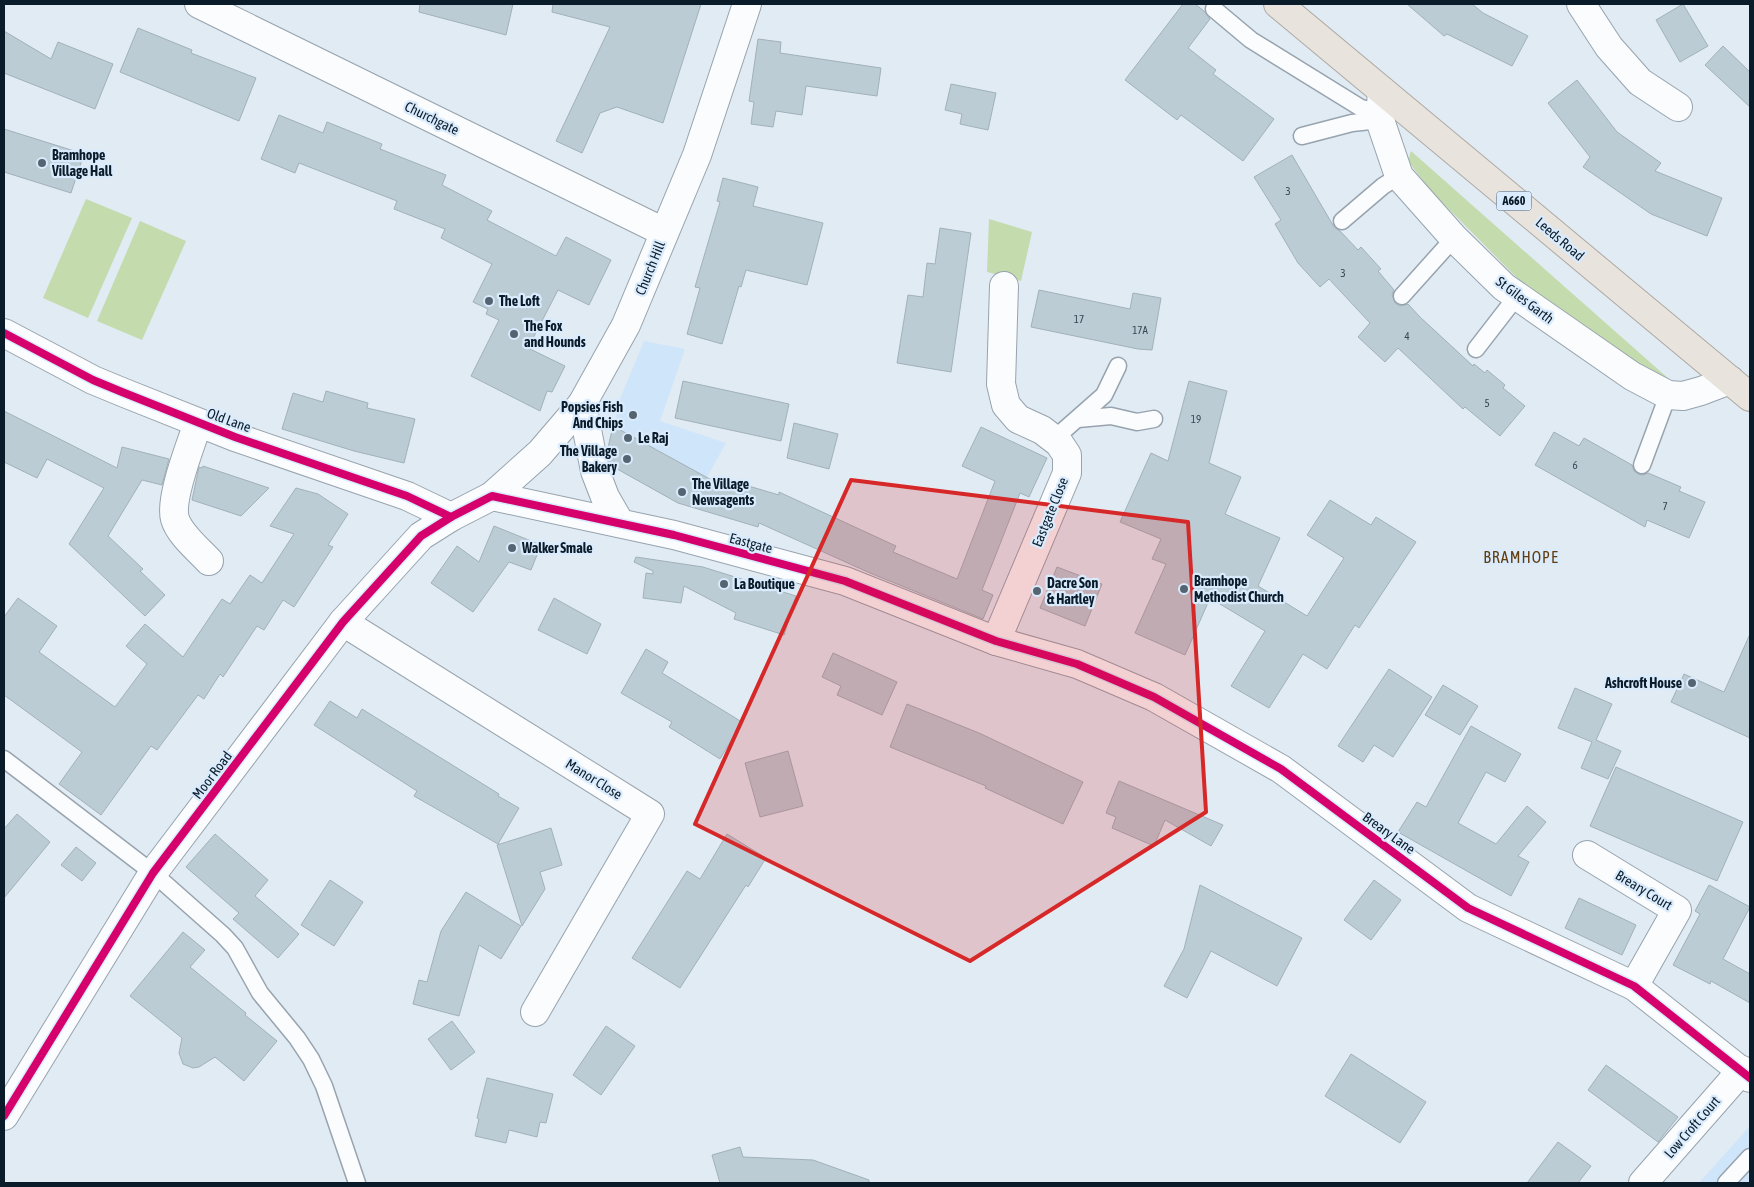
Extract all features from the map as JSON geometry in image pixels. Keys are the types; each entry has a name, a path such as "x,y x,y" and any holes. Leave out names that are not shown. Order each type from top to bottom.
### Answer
{"highway":[{"name":"Leeds Road","path":"1278,4 1381,108 1740,388"}],"street":[{"name":"Churchgate","path":"199,4 664,232"},
{"name":"Church Hill","path":"492,496 540,453 582,404 626,325 697,155 747,4"},
{"path":"1582,4 1609,47 1640,82 1678,106"},
{"name":"St Giles Garth","path":"1381,108 1400,176 1454,238 1504,287 1632,376 1668,395"},
{"name":"Eastgate Close","path":"996,641 1067,473 1067,455 1059,443 1042,430 1018,419 1006,405 1001,384 1004,286"},
{"name":"Old Lane","path":"4,333 93,380 198,423 407,496 451,517"},
{"path":"1668,395 1683,396 1701,391 1740,388"},
{"path":"582,404 595,472 604,497 620,523"},
{"path":"198,423 176,493 175,519 184,534 209,561"},
{"name":"Moor Road","path":"4,1116 154,873 344,622 421,536 451,517 492,496"},
{"name":"Eastgate","path":"492,496 674,536 845,581 996,641"},
{"name":"Manor Close","path":"344,622 650,814 535,1012"},
{"name":"Breary Lane","path":"996,641 1077,664 1154,697 1280,769 1468,908 1634,986 1746,1074"},
{"name":"Breary Court","path":"1587,856 1677,910 1634,986"},
{"name":"Low Croft Court","path":"1643,1183 1746,1074"}],"lane":[{"path":"1214,8 1251,40 1361,108 1381,108"},
{"path":"1302,136 1352,123 1381,108"},
{"path":"1342,221 1383,186 1400,176"},
{"path":"1402,296 1454,238"},
{"path":"1476,349 1517,296"},
{"path":"1054,439 1104,395 1118,366"},
{"path":"1642,465 1668,395"},
{"path":"1078,419 1111,416 1137,422 1154,419"},
{"path":"4,759 154,873 230,941 241,956 260,992 298,1038 307,1052 324,1086 356,1183"},
{"path":"1726,1183 1750,1157"}],"highlighted area":[{"path":"851,480 1188,522 1206,812 970,961 695,824"}],"shaded area":[{"path":"644,341 685,349 660,421 726,443 691,506 678,503 608,464 607,454 620,399"},
{"path":"1750,1126 1750,1183 1699,1183"}],"green space":[{"path":"1411,151 1669,379 1659,379 1519,280 1431,191 1408,161"},
{"path":"86,199 132,218 88,318 43,298"},
{"path":"989,219 1032,232 1021,281 987,272"},
{"path":"140,221 186,241 142,340 97,321"}],"building":[{"path":"420,4 513,4 506,35 419,12"},
{"path":"553,4 701,4 663,123 617,107 600,113 582,153 556,141 610,27 552,12"},
{"path":"1183,4 1195,4 1210,19 1188,48 1216,70 1213,74 1274,119 1243,161 1181,115 1177,120 1125,80"},
{"path":"1407,4 1472,4 1483,13 1528,36 1512,66 1447,34 1444,36"},
{"path":"1683,4 1708,46 1680,62 1656,20"},
{"path":"138,28 192,50 191,53 256,78 239,121 120,72"},
{"path":"4,31 51,59 58,42 113,64 95,109 4,73"},
{"path":"758,39 781,42 780,53 881,68 877,96 806,86 802,115 776,111 773,127 751,124 754,102 749,101"},
{"path":"1723,46 1750,72 1750,107 1705,65"},
{"path":"1577,80 1617,132 1661,163 1655,171 1722,198 1707,236 1651,214 1583,167 1590,157 1548,103"},
{"path":"951,84 996,93 988,130 960,124 962,114 945,110"},
{"path":"279,115 323,133 327,122 382,144 380,149 446,175 442,185 492,211 487,220 556,256 566,237 611,260 589,305 558,290 528,348 565,366 552,392 547,391 540,411 471,376 499,320 486,314 488,309 473,302 492,264 441,238 445,229 394,209 397,201 299,163 295,173 261,159"},
{"name":"Bramhope Village Hall","path":"4,129 84,154 71,193 4,172"},
{"path":"1292,155 1334,227 1358,250 1361,247 1381,269 1378,271 1394,290 1392,294 1395,303 1400,306 1408,304 1473,366 1474,364 1485,373 1487,370 1505,385 1503,388 1525,406 1500,436 1465,407 1463,409 1398,348 1385,362 1358,337 1370,323 1329,279 1320,287 1298,263 1275,224 1281,220 1254,177"},
{"path":"723,178 758,187 753,206 823,223 807,285 746,270 741,287 739,286 722,344 687,334 700,288 695,287 720,202 717,201"},
{"path":"940,228 971,233 951,372 897,363 908,295 923,297 927,263 935,264"},
{"path":"1039,290 1130,309 1133,293 1161,298 1152,350 1138,349 1031,327"},
{"path":"683,381 789,404 781,441 675,418"},
{"path":"1189,381 1227,391 1209,463 1241,477 1225,514 1280,538 1258,586 1307,616 1344,558 1307,535 1330,500 1371,525 1376,517 1416,542 1359,628 1355,625 1327,669 1303,654 1269,708 1231,686 1265,631 1210,598 1185,655 1135,633 1166,564 1152,559 1161,539 1120,522 1151,453 1168,461"},
{"path":"326,391 368,403 367,408 415,419 404,463 354,451 282,429 293,393 323,402"},
{"path":"4,411 117,468 122,447 169,459 162,485 142,480 108,536 143,569 140,571 165,595 145,616 69,544 104,488 47,459 37,478 4,462"},
{"path":"794,423 838,434 829,469 787,458"},
{"path":"613,426 717,483 718,477 779,495 779,492 896,546 893,552 957,579 995,481 962,466 981,427 1047,458 1029,497 1020,493 982,590 993,595 983,619 870,573 759,523 758,527 678,503 610,465 607,452"},
{"path":"1554,432 1579,446 1584,438 1632,465 1634,471 1638,474 1648,473 1681,487 1679,491 1705,502 1689,538 1647,520 1645,527 1535,465"},
{"path":"203,466 269,488 241,516 192,500 199,467 202,468"},
{"path":"296,488 318,494 348,514 328,545 333,547 294,607 283,600 264,630 257,626 223,677 220,674 204,699 198,695 157,750 151,746 101,815 59,784 82,752 4,695 4,617 18,598 57,626 39,652 115,707 147,664 126,646 145,624 183,657 222,599 230,604 250,575 262,583 294,534 270,526"},
{"path":"494,526 541,545 531,570 509,562 473,612 431,583 457,546 479,562"},
{"path":"636,557 703,567 796,596 784,635 734,619 736,613 684,586 681,603 643,598 646,573 653,574 653,571 634,562"},
{"path":"1057,567 1102,584 1085,626 1040,608"},
{"path":"554,598 601,624 587,654 538,630"},
{"name":"Ashcroft House","path":"1750,634 1750,738 1671,702 1684,674 1724,692"},
{"path":"646,649 668,662 662,673 742,722 720,759 669,727 672,722 621,693"},
{"path":"833,653 897,682 882,715 837,695 841,686 822,677"},
{"path":"1389,669 1432,697 1393,757 1374,745 1363,762 1338,746"},
{"path":"1443,685 1478,706 1460,735 1425,715"},
{"path":"1575,688 1612,704 1596,740 1621,751 1608,779 1581,768 1592,742 1558,728"},
{"path":"330,701 357,718 362,709 519,808 498,844 414,796 417,791 314,725"},
{"path":"907,704 979,733 1083,782 1063,824 985,788 986,786 890,747"},
{"path":"1471,726 1521,754 1505,782 1486,772 1458,823 1496,844 1527,806 1546,822 1518,856 1529,862 1511,896 1398,832 1417,802 1426,807"},
{"path":"788,751 803,806 760,817 745,763"},
{"path":"1616,767 1743,822 1717,881 1590,826"},
{"path":"1119,781 1223,825 1211,846 1165,820 1154,846 1112,828 1116,817 1106,813"},
{"path":"17,814 50,842 4,898 4,829"},
{"path":"551,828 562,865 540,872 545,889 522,926 497,845"},
{"path":"215,834 268,880 255,896 299,934 278,958 233,919 239,913 186,867"},
{"path":"727,834 766,858 748,887 746,885 680,988 632,958 687,871 700,879"},
{"path":"76,847 96,863 82,881 61,865"},
{"path":"330,880 363,902 334,946 301,925"},
{"path":"1374,880 1401,900 1371,940 1344,920"},
{"path":"1200,885 1302,938 1277,986 1211,951 1187,998 1164,986 1184,949"},
{"path":"1709,885 1750,907 1723,959 1750,974 1750,1003 1711,981 1710,984 1673,965 1700,914 1695,911"},
{"path":"466,892 521,926 501,959 479,945 459,1016 413,1004 419,980 427,982 441,931"},
{"path":"1579,898 1636,925 1622,955 1565,928"},
{"path":"183,932 205,950 190,967 277,1041 244,1081 215,1057 199,1067 193,1068 183,1064 179,1053 182,1038 130,996"},
{"path":"452,1021 475,1052 451,1070 428,1039"},
{"path":"606,1026 635,1046 601,1095 573,1075"},
{"path":"1351,1054 1426,1102 1400,1143 1325,1096"},
{"path":"1606,1065 1678,1117 1658,1142 1588,1090"},
{"path":"487,1078 553,1094 546,1123 540,1122 537,1137 509,1130 506,1143 475,1136 479,1119 477,1118"},
{"path":"1558,1142 1591,1166 1578,1183 1527,1183"},
{"path":"740,1147 743,1157 813,1160 869,1180 869,1183 720,1183 712,1155"}],"cycle path":[{"path":"4,333 93,380 122,392 235,437 407,496 451,517"},
{"path":"4,1116 153,873 343,622 421,536 451,517 492,496 674,535 845,581 996,641 1077,664 1154,697 1281,769 1468,908 1634,986 1750,1078"}],"place":[{"name":"Bramhope Village Hall","path":"42,163"},
{"name":"The Loft","path":"489,301"},
{"name":"The Fox and Hounds","path":"514,334"},
{"name":"Popsies Fish And Chips","path":"633,415"},
{"name":"Le Raj","path":"628,438"},
{"name":"The Village Bakery","path":"627,459"},
{"name":"The Village Newsagents","path":"682,492"},
{"name":"Walker Smale","path":"512,548"},
{"name":"La Boutique","path":"724,584"},
{"name":"Bramhope Methodist Church","path":"1184,589"},
{"name":"Dacre Son & Hartley","path":"1037,591"},
{"name":"Ashcroft House","path":"1692,683"}],"district":[{"name":"BRAMHOPE","path":"1521,557"}]}
